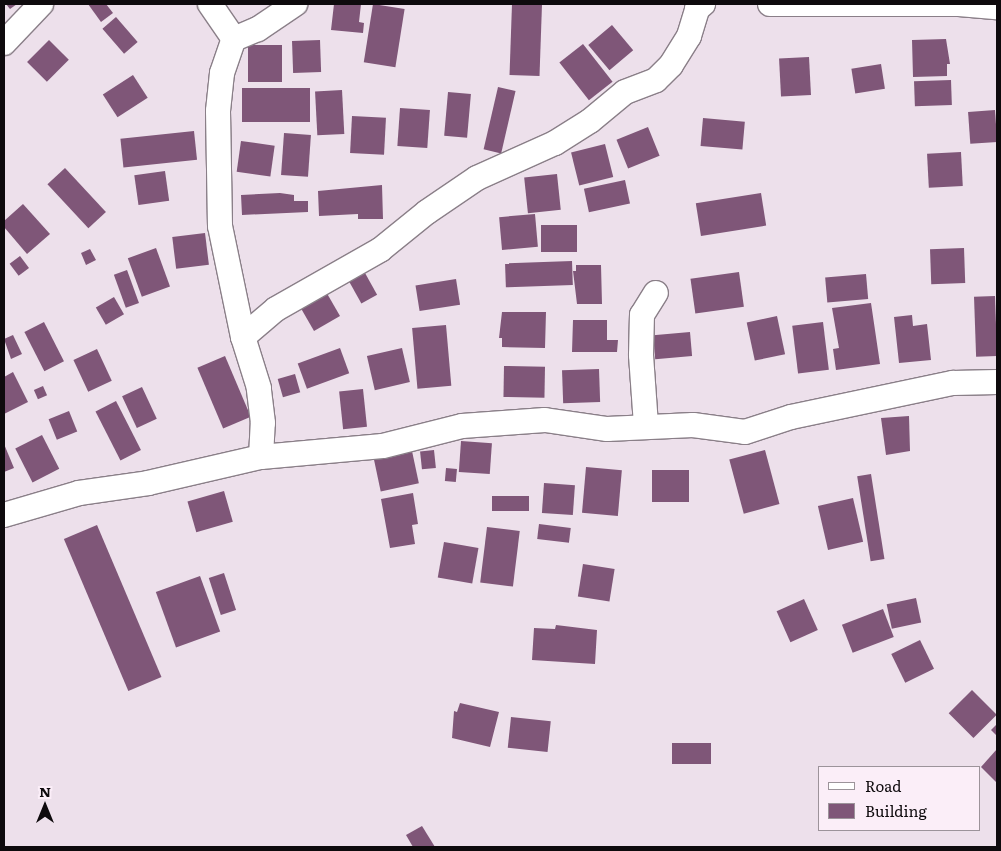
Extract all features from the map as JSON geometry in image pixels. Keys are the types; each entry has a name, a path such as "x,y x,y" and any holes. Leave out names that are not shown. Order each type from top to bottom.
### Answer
{"street":[{"path":"6,35 41,4"},
{"path":"210,4 234,39"},
{"path":"261,457 263,423 259,388 243,337 220,226 218,111 222,73 234,39 258,28 295,4"},
{"path":"243,337 276,309 380,250 427,212 477,178 555,143 625,92 656,80 671,65 689,36 697,9 703,4"},
{"path":"770,4 959,4 997,7"},
{"path":"646,425 641,355 642,315 656,293"},
{"path":"4,516 79,493 148,483 261,457 384,446 462,426 545,420 608,428 646,425 693,425 745,432 791,417 953,383 997,382"}],"building":[{"path":"6,4 17,4 10,9"},
{"path":"88,4 106,4 113,13 101,22"},
{"path":"334,4 361,4 359,22 364,23 363,33 331,30"},
{"path":"373,4 405,9 395,67 364,62"},
{"path":"512,4 542,5 540,76 510,75"},
{"path":"116,17 138,42 124,54 102,29"},
{"path":"612,25 633,50 609,70 588,45"},
{"path":"946,39 950,64 947,64 947,76 913,77 912,40"},
{"path":"49,40 69,60 47,82 27,62"},
{"path":"320,40 321,72 293,73 292,41"},
{"path":"583,44 613,82 589,100 559,62"},
{"path":"248,45 282,45 282,82 248,82"},
{"path":"809,57 811,95 781,97 779,59"},
{"path":"881,64 885,89 855,93 851,69"},
{"path":"133,75 148,98 118,117 103,95"},
{"path":"951,80 952,105 915,106 914,81"},
{"path":"498,87 516,91 501,153 484,149"},
{"path":"242,88 310,88 310,122 242,122"},
{"path":"342,90 344,134 317,135 315,91"},
{"path":"448,92 471,94 467,138 444,136"},
{"path":"400,108 430,110 427,148 397,146"},
{"path":"995,110 997,142 970,144 968,112"},
{"path":"352,116 386,118 384,155 350,153"},
{"path":"703,118 745,122 742,150 701,146"},
{"path":"648,127 660,156 628,168 616,140"},
{"path":"194,131 197,160 123,168 120,139"},
{"path":"284,133 311,135 308,177 281,175"},
{"path":"241,141 275,146 270,176 237,172"},
{"path":"605,144 613,177 579,185 571,152"},
{"path":"961,152 963,186 929,188 927,154"},
{"path":"65,168 106,212 88,228 47,184"},
{"path":"165,171 169,201 138,205 134,175"},
{"path":"557,174 561,210 528,213 524,177"},
{"path":"625,180 630,203 589,212 584,189"},
{"path":"382,185 383,219 358,219 358,214 319,216 318,191"},
{"path":"280,193 294,195 294,201 308,201 308,212 242,215 241,195"},
{"path":"761,193 766,226 701,236 696,203"},
{"path":"23,204 50,234 27,254 4,227 4,221"},
{"path":"535,214 538,247 502,250 499,217"},
{"path":"541,225 577,225 577,252 541,252"},
{"path":"205,233 209,265 176,269 172,237"},
{"path":"156,248 170,287 142,297 128,258"},
{"path":"964,248 965,283 931,284 930,249"},
{"path":"90,249 96,260 86,265 81,253"},
{"path":"20,256 29,268 19,276 10,264"},
{"path":"572,261 573,285 506,287 505,263"},
{"path":"576,265 601,265 602,304 577,304 573,271 576,271"},
{"path":"127,270 139,303 126,308 114,275"},
{"path":"739,272 744,307 695,313 690,279"},
{"path":"365,273 377,295 361,304 349,282"},
{"path":"866,274 868,299 827,302 825,278"},
{"path":"456,279 460,305 420,311 416,285"},
{"path":"325,290 340,316 314,331 299,305"},
{"path":"995,296 997,356 976,357 974,297"},
{"path":"114,297 124,314 106,325 96,308"},
{"path":"871,303 880,364 836,370 833,349 839,348 832,308"},
{"path":"502,312 546,312 545,348 502,347 502,338 499,338"},
{"path":"912,315 913,326 927,324 931,360 899,363 894,317"},
{"path":"777,316 785,354 755,361 747,322"},
{"path":"573,320 607,320 607,340 618,340 617,352 572,352"},
{"path":"44,322 64,361 44,371 24,332"},
{"path":"823,322 829,370 798,373 792,326"},
{"path":"446,325 451,386 417,389 412,328"},
{"path":"690,332 692,356 655,359 653,335"},
{"path":"13,335 22,354 11,359 4,339"},
{"path":"340,348 349,373 307,389 298,363"},
{"path":"402,348 410,382 375,390 367,356"},
{"path":"97,349 112,381 88,392 73,360"},
{"path":"225,356 251,417 223,428 197,368"},
{"path":"504,366 545,367 544,398 503,397"},
{"path":"599,369 600,402 563,403 562,370"},
{"path":"13,372 28,402 4,414 4,377"},
{"path":"295,374 300,392 283,397 278,379"},
{"path":"43,386 47,395 38,399 34,390"},
{"path":"142,387 157,419 137,428 122,396"},
{"path":"363,389 367,427 343,429 339,392"},
{"path":"116,401 141,450 120,460 96,411"},
{"path":"69,411 77,431 57,440 49,419"},
{"path":"909,416 910,451 886,455 881,418"},
{"path":"42,435 59,469 33,482 15,449"},
{"path":"461,441 492,443 490,474 459,472"},
{"path":"4,444 14,468 4,472"},
{"path":"434,450 436,468 422,469 420,451"},
{"path":"765,450 779,504 744,514 729,460"},
{"path":"412,451 419,483 381,491 374,459"},
{"path":"586,467 622,470 618,516 582,513"},
{"path":"446,468 457,469 456,482 445,481"},
{"path":"652,470 689,470 689,502 652,502"},
{"path":"871,474 884,559 871,561 857,476"},
{"path":"544,483 575,485 573,515 542,513"},
{"path":"224,491 233,522 196,532 187,501"},
{"path":"413,493 418,524 412,525 415,544 390,548 381,499"},
{"path":"492,496 529,496 529,511 492,511"},
{"path":"853,498 863,542 828,550 818,506"},
{"path":"539,524 571,528 569,543 537,539"},
{"path":"97,525 161,677 128,691 64,539"},
{"path":"487,527 520,531 513,587 480,583"},
{"path":"444,542 478,548 472,584 438,577"},
{"path":"583,564 615,569 609,602 578,597"},
{"path":"224,573 236,610 221,615 209,578"},
{"path":"200,576 220,631 176,648 156,592"},
{"path":"916,598 921,622 892,629 887,604"},
{"path":"804,599 818,630 790,642 777,611"},
{"path":"883,609 894,637 853,653 842,625"},
{"path":"556,625 597,630 595,664 532,660 534,628 555,629"},
{"path":"920,640 934,669 905,683 891,654"},
{"path":"972,690 997,715 973,738 949,713"},
{"path":"460,703 499,712 490,747 452,738 454,711 457,712"},
{"path":"511,717 551,721 548,752 508,748"},
{"path":"997,724 997,736 991,730"},
{"path":"672,743 711,743 711,764 672,764"},
{"path":"997,749 997,783 981,767"},
{"path":"422,826 435,847 413,847 406,835"}]}
